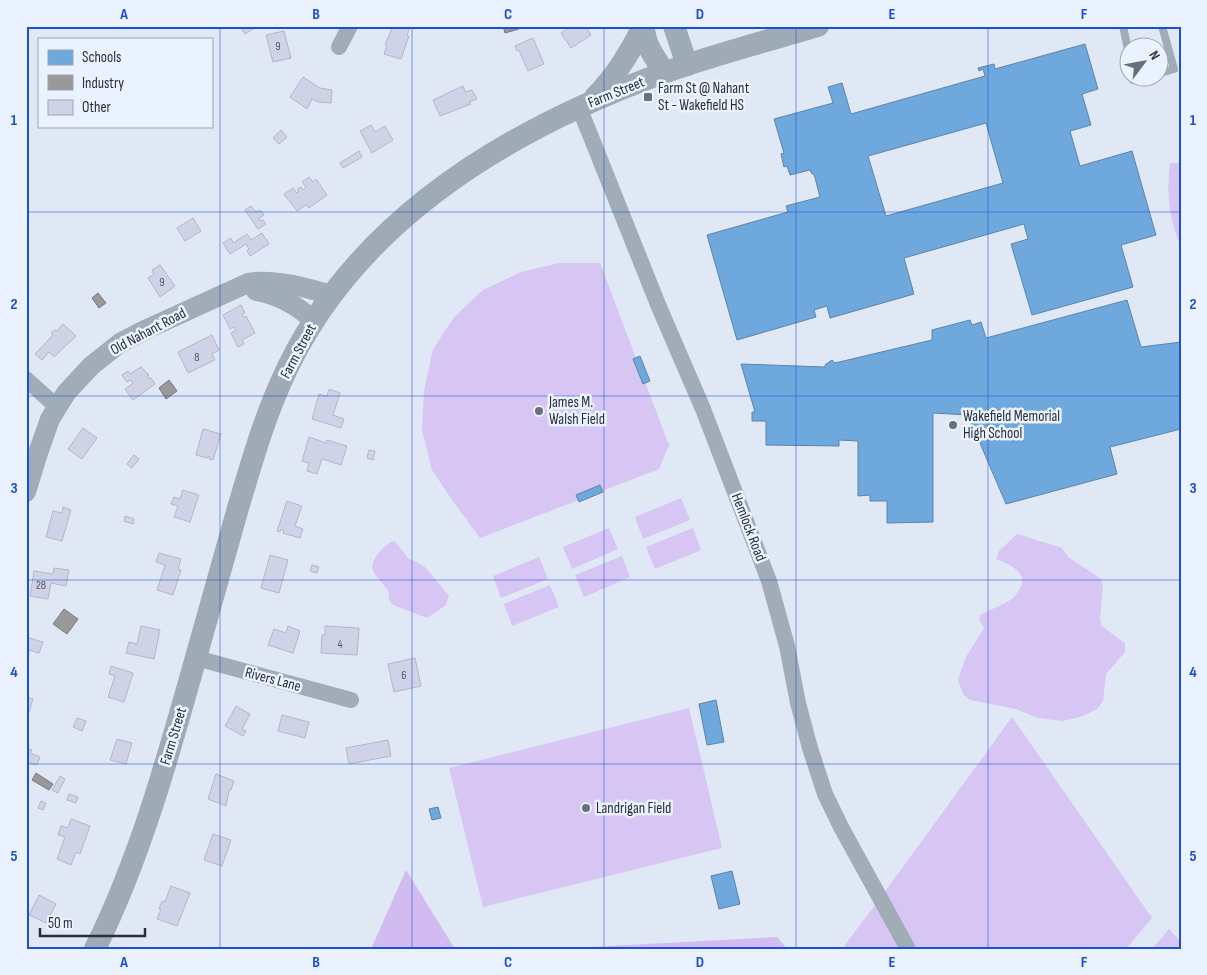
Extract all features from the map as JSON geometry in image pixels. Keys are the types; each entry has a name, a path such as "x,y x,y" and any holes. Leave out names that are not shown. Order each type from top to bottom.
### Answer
{"main road":[{"path":"644,26 647,44 664,73"},
{"path":"585,104 618,72 644,26"},
{"path":"674,26 688,65"},
{"name":"Farm Street","path":"95,949 118,901 139,845 196,658 257,445 282,380 314,321 331,295 388,231 439,188 490,154 585,104 664,73 818,26"}],"street":[{"path":"338,47 350,26"},
{"name":"Hemlock Road","path":"585,104 659,307 706,417 769,581 788,646 810,748 825,794 908,949"},
{"name":"Old Nahant Road","path":"26,492 41,442 57,407 82,374 110,350 147,329 244,284 262,282 308,288 331,295"},
{"name":"Old Nahant Road","path":"229,292 247,290 271,294 294,305 314,321"},
{"path":"26,379 57,407"},
{"name":"Rivers Lane","path":"196,658 351,700"}],"lane":[{"path":"1170,55 1174,69 1170,70"}],"shaded area":[{"path":"1170,163 1181,163 1181,247 1171,216 1168,185"},
{"name":"James M. Walsh Field","path":"559,263 600,263 669,445 659,469 480,538 432,470 422,430 424,391 433,349 455,316 483,290 521,272"},
{"path":"681,498 690,520 643,539 635,517"},
{"path":"609,528 618,549 572,569 563,547"},
{"path":"693,528 701,550 655,569 646,547"},
{"path":"1017,534 1062,548 1068,557 1101,579 1103,586 1100,619 1102,626 1125,643 1125,652 1106,674 1103,701 1097,709 1083,716 1063,721 1038,718 1016,709 970,700 963,694 958,680 966,657 984,628 979,619 980,615 1011,600 1022,584 1022,579 1017,570 996,559 999,551"},
{"path":"395,541 408,558 425,567 449,596 446,605 427,618 393,605 388,598 389,592 376,576 372,567 376,556 382,549"},
{"path":"622,556 630,577 584,597 575,575"},
{"path":"539,557 548,579 501,598 493,576"},
{"path":"550,585 559,607 512,626 504,604"},
{"name":"Landrigan Field","path":"689,708 722,848 483,907 449,768"},
{"path":"1012,717 1152,918 1126,949 842,949 892,882"},
{"path":"406,870 455,949 371,949"},
{"path":"1169,929 1181,942 1181,949 1152,949"},
{"path":"777,937 787,949 553,949"}],"building: Schools":[{"path":"1085,44 1098,89 1082,94 1091,125 1070,131 1080,166 1132,151 1156,235 1121,245 1133,287 1032,315 1011,244 1028,239 1024,224 904,258 914,294 830,318 827,306 814,310 816,317 737,340 707,235 788,212 786,206 820,197 814,174 810,170 790,175 787,166 784,167 781,154 784,153 774,119 833,103 828,87 842,83 851,114 985,76 983,69 979,71 978,68 994,64 995,69","holes":["986,123 1003,183 886,216 868,156"]},
{"path":"1127,300 1141,347 1181,342 1181,429 1110,447 1117,474 1006,504 968,415 933,413 933,522 887,523 887,501 870,501 870,495 858,496 858,441 839,440 839,446 766,445 766,421 752,421 752,412 755,412 741,364 825,367 832,360 835,363 932,340 932,330 970,320 972,325 981,322 986,338"},
{"path":"640,356 650,381 643,384 633,359"},
{"path":"600,485 603,492 579,502 576,495"},
{"path":"716,700 724,742 707,745 699,704"},
{"path":"438,807 441,818 432,820 429,809"},
{"path":"732,871 740,904 719,909 711,876"}],"building: Industry":[{"path":"503,26 518,26 519,29 505,33"},
{"path":"98,293 106,303 99,308 92,298"},
{"path":"169,380 177,391 166,399 159,388"},
{"path":"64,609 78,619 67,634 53,624"},
{"path":"36,773 53,784 49,790 32,780"}],"building: Other":[{"path":"252,26 253,29 245,34 241,28"},
{"path":"393,26 410,26 407,36 409,36 401,59 384,54 387,46 385,45"},
{"path":"571,26 585,26 591,35 571,48 561,33"},
{"path":"284,31 291,58 273,62 266,35"},
{"path":"533,38 544,64 528,71 519,50 517,51 515,46"},
{"path":"303,77 320,88 332,90 331,103 312,99 307,109 290,97"},
{"path":"463,86 465,92 472,90 477,99 469,102 471,104 440,116 433,100"},
{"path":"371,125 375,132 385,126 393,140 372,153 360,131"},
{"path":"281,130 287,137 279,144 273,138"},
{"path":"359,151 362,157 343,168 340,163"},
{"path":"309,177 313,182 316,179 327,195 309,208 306,205 297,211 284,194 293,188 297,193 299,191 297,189 301,187 303,190 306,187 302,182"},
{"path":"251,206 256,212 260,210 264,215 259,218 266,224 258,229 245,210"},
{"path":"193,218 201,231 185,241 177,228"},
{"path":"262,233 269,244 250,256 246,244 230,254 223,243 231,238 233,243 247,234 251,240"},
{"path":"160,265 175,286 160,297 148,278 154,274 152,270"},
{"path":"241,305 245,313 242,314 244,318 246,316 255,333 242,340 244,344 238,347 231,333 236,330 234,327 230,329 223,315"},
{"path":"63,324 76,336 54,357 49,352 42,360 35,354 53,335 51,333 55,330 57,331"},
{"path":"212,335 219,350 212,354 215,360 188,373 178,352"},
{"path":"141,367 155,384 133,400 125,389 133,383 130,380 127,382 122,375 128,371 130,374"},
{"path":"329,389 340,393 333,415 344,419 341,428 312,419 319,394 327,396"},
{"path":"83,428 97,438 82,459 68,449"},
{"path":"203,429 221,434 213,460 207,456 207,458 196,455"},
{"path":"309,437 326,443 327,440 347,446 341,465 322,459 317,474 307,471 309,463 302,461"},
{"path":"369,450 375,451 373,460 367,458"},
{"path":"134,455 139,459 132,468 127,464"},
{"path":"183,490 199,495 190,522 174,517 178,506 171,504 174,497 180,499"},
{"path":"287,501 302,506 295,526 303,529 300,538 283,533 284,530 281,529 280,532 277,531"},
{"path":"63,507 71,510 62,541 46,537 53,511 62,513"},
{"path":"125,516 134,519 133,524 124,521"},
{"path":"159,553 181,559 178,569 181,570 173,595 157,590 165,565 156,562"},
{"path":"270,555 288,560 279,593 261,588"},
{"path":"312,565 319,567 317,573 310,571"},
{"path":"54,568 69,570 66,586 51,583 48,599 30,596 34,571 53,574"},
{"path":"141,626 160,630 154,659 126,653 129,642 137,644"},
{"path":"288,626 300,631 293,653 268,645 274,629 286,633"},
{"path":"325,626 359,628 357,655 321,653 322,635 325,635"},
{"path":"26,637 43,642 39,653 29,650 28,655 26,655"},
{"path":"415,658 421,686 394,692 388,664"},
{"path":"111,666 133,673 124,702 108,697 115,676 109,674"},
{"path":"26,697 33,699 29,712 26,712"},
{"path":"236,706 250,714 242,729 246,731 243,736 225,726"},
{"path":"282,715 309,722 305,738 278,731"},
{"path":"77,718 86,721 82,731 73,727"},
{"path":"117,739 132,743 126,764 110,760"},
{"path":"388,740 391,756 349,764 346,748"},
{"path":"26,748 32,750 30,753 40,757 37,765 26,762"},
{"path":"216,774 234,781 231,790 229,790 226,806 208,799"},
{"path":"60,776 65,779 58,793 52,790"},
{"path":"69,794 78,797 76,803 67,800"},
{"path":"41,801 46,803 43,810 38,808"},
{"path":"71,819 90,826 80,854 76,852 71,865 57,859 65,837 58,835 61,826 68,828"},
{"path":"213,834 231,840 222,866 204,860"},
{"path":"171,886 190,893 177,926 157,919 162,901 165,902"},
{"path":"39,895 56,904 46,923 29,915"}],"place":[{"name":"Farm St @ Nahant St - Wakefield HS","path":"648,97"},
{"name":"James M. Walsh Field","path":"539,411"},
{"name":"Wakefield Memorial High School","path":"953,425"},
{"name":"Landrigan Field","path":"586,808"}]}
